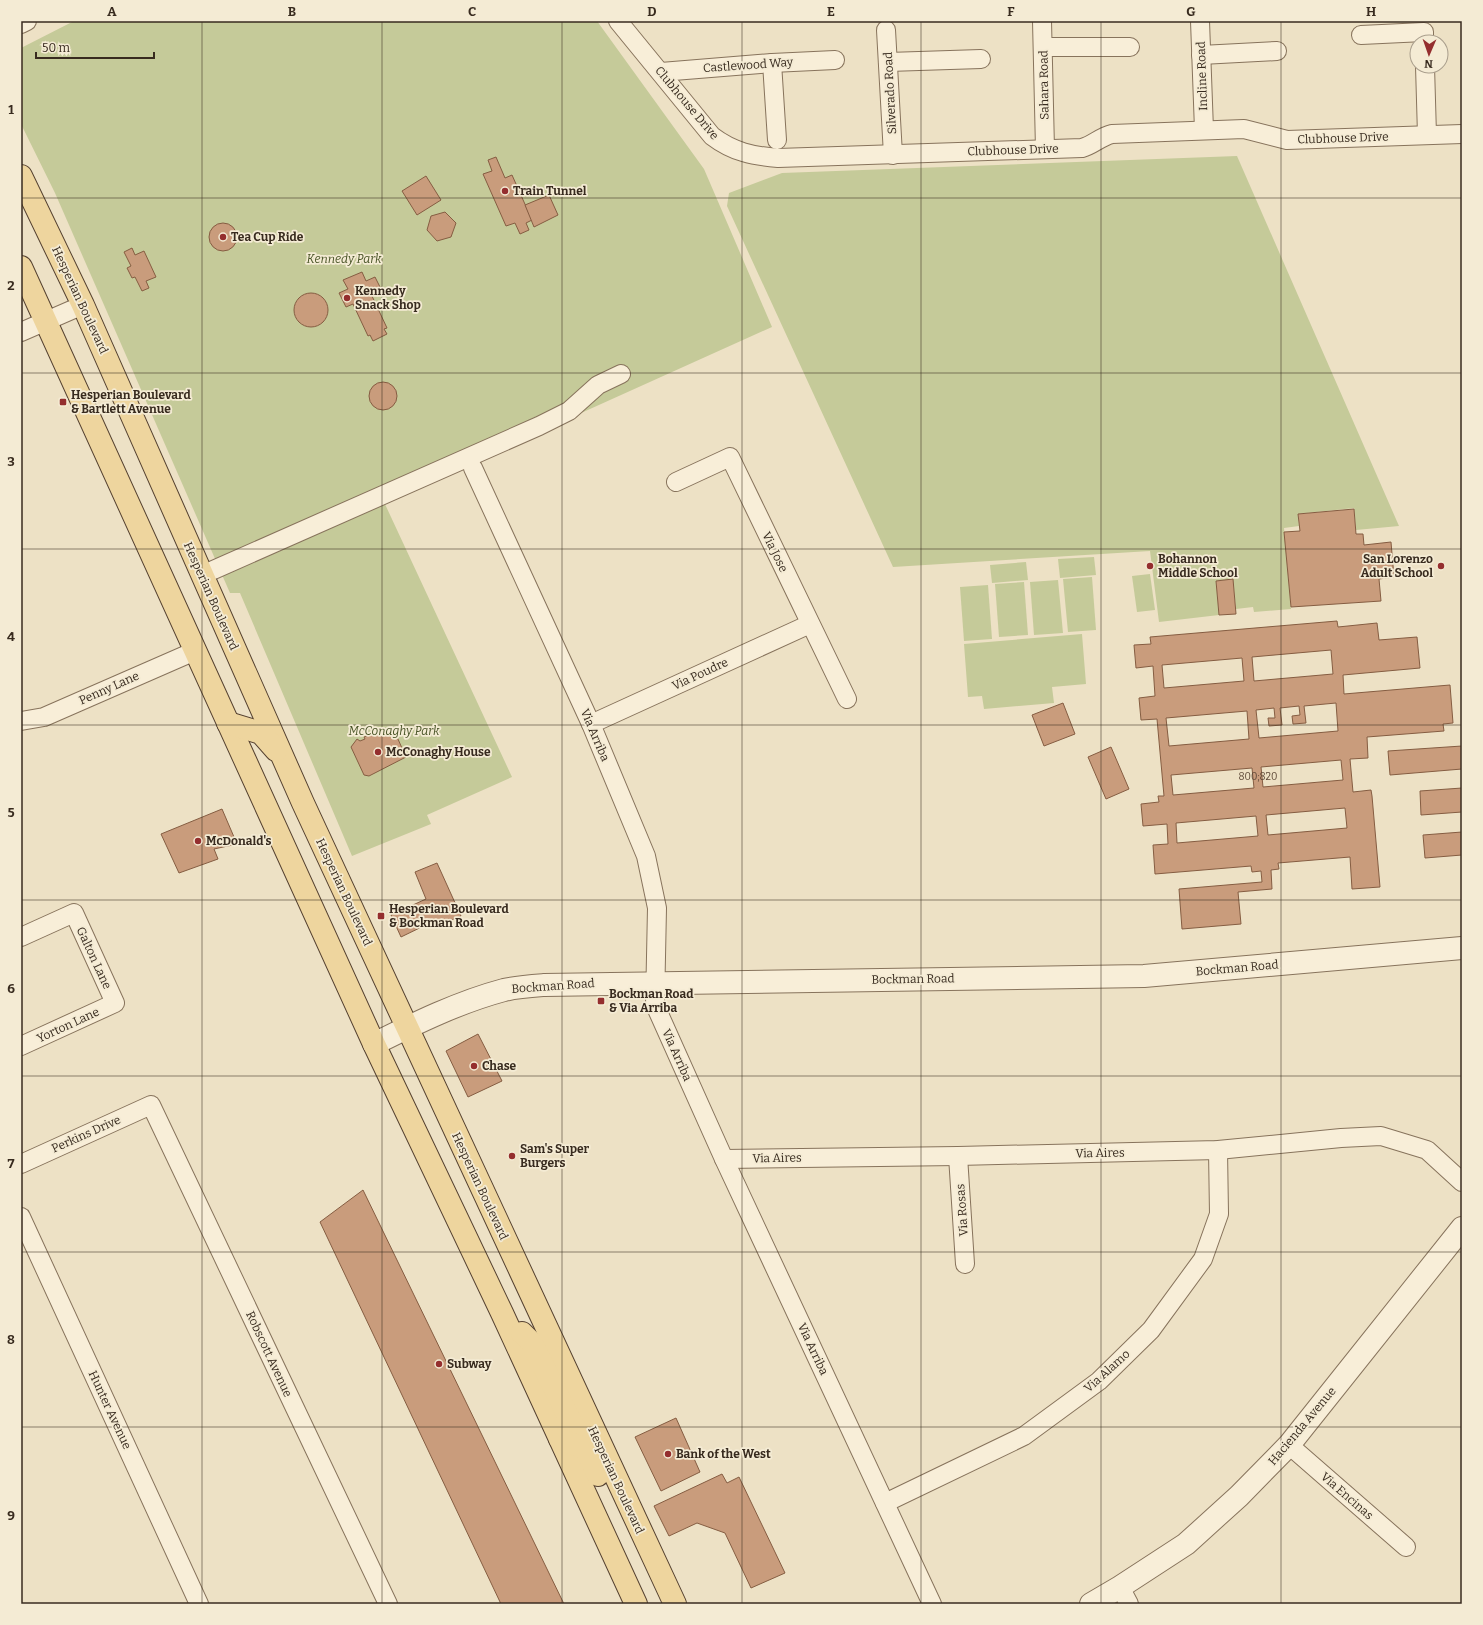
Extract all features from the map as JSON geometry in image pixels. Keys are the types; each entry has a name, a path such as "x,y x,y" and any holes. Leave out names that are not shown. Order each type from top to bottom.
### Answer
{"main road":[{"name":"Hesperian Boulevard","path":"21,176 83,305 284,759 407,1028 674,1604"},
{"path":"21,267 374,1044 502,1313 636,1604"},
{"path":"228,724 261,733 284,759"},
{"path":"502,1313 532,1342 575,1430 595,1433"},
{"path":"560,1440 586,1449 617,1517 647,1545"}],"street":[{"path":"21,24 27,21"},
{"name":"Clubhouse Drive","path":"618,21 712,136 739,152 778,158 1082,148 1090,146 1103,136 1112,134 1244,128 1287,140 1462,134"},
{"name":"Sahara Road","path":"1042,21 1045,149"},
{"name":"Incline Road","path":"1200,21 1204,130"},
{"name":"Silverado Road","path":"886,30 893,155"},
{"path":"1360,34 1409,36"},
{"path":"1043,48 1130,47"},
{"path":"1201,55 1277,52"},
{"path":"888,62 981,59"},
{"name":"Castlewood Way","path":"661,72 772,63 835,60"},
{"path":"772,63 777,140"},
{"path":"1425,74 1427,135"},
{"path":"21,332 83,305"},
{"path":"202,574 539,426 569,411 598,385 621,374"},
{"name":"Via Jose","path":"676,482 730,457 847,699"},
{"name":"Via Arriba","path":"473,468 591,724 646,856 657,908 655,1005 724,1159 932,1604"},
{"name":"Via Poudre","path":"591,724 810,624"},
{"name":"Penny Lane","path":"21,721 44,717 195,651"},
{"name":"Galton Lane","path":"21,937 74,913 115,1003"},
{"name":"Bockman Road","path":"374,1044 436,1014 506,990 544,985 655,982 1144,976 1462,948"},
{"name":"Yorton Lane","path":"21,1046 115,1003"},
{"name":"Perkins Drive","path":"21,1164 151,1105"},
{"name":"Robscott Avenue","path":"151,1105 388,1604"},
{"name":"Via Aires","path":"724,1159 958,1156 1218,1150 1341,1138 1381,1136 1427,1150 1462,1182"},
{"name":"Via Alamo","path":"885,1503 1024,1436 1099,1381 1151,1330 1203,1259 1219,1214 1218,1150"},
{"name":"Via Rosas","path":"958,1156 965,1264"},
{"name":"Hunter Avenue","path":"21,1217 199,1604"},
{"name":"Hacienda Avenue","path":"1091,1604 1124,1596 1186,1544 1239,1496 1289,1445 1462,1228"},
{"name":"Via Encinas","path":"1289,1445 1406,1547"}],"green space":[{"name":"Kennedy Park","path":"74,21 597,21 704,169 772,327 384,502 512,777 427,815 431,824 352,856 240,593 230,593 55,193 21,124 21,48"},
{"path":"1237,156 1399,526 1356,530 1354,508 1298,514 1299,526 1284,528 1291,609 1254,612 1253,607 1236,609 1233,580 1216,581 1219,615 1159,622 1150,551 893,567 727,206 729,193 782,173"},
{"path":"1094,557 1096,575 1060,578 1058,559"},
{"path":"1026,562 1028,580 992,583 990,565"},
{"path":"1150,574 1155,610 1137,612 1132,576"},
{"path":"1092,577 1096,630 1068,632 1063,579"},
{"path":"1058,580 1063,633 1034,635 1030,582"},
{"path":"1024,582 1028,635 999,637 995,584"},
{"path":"988,585 992,639 964,641 960,587"},
{"path":"1082,634 1086,684 1052,687 1054,703 984,709 982,696 968,697 964,644"}],"building":[{"name":"Train Tunnel","path":"496,157 505,178 512,175 532,220 526,223 529,230 520,234 515,223 506,226 483,174 492,171 488,160"},
{"path":"426,176 441,200 417,215 402,191"},
{"path":"549,195 558,215 534,227 525,205"},
{"path":"445,212 456,223 451,237 437,241 427,230 431,216"},
{"name":"Tea Cup Ride","path":"223,223 233,227 237,237 233,247 223,251 213,247 209,237 213,227"},
{"path":"132,248 135,255 144,251 156,277 146,281 149,288 142,291 135,277 132,278 127,268 131,266 124,252"},
{"path":"362,272 366,281 375,277 382,291 372,296 387,328 384,329 387,334 373,341 370,335 368,336 353,304 346,307 339,293 348,289 343,280"},
{"path":"308,293 314,293 318,294 325,300 328,310 327,317 321,324 314,327 308,327 304,326 297,320 294,313 294,307 295,303 301,296"},
{"path":"383,382 393,386 397,396 393,406 383,410 373,406 369,396 373,386"},
{"path":"1354,509 1356,534 1363,534 1364,545 1391,542 1394,577 1379,579 1381,601 1291,607 1284,532 1300,531 1298,514"},
{"path":"1233,579 1236,614 1219,615 1216,581"},
{"path":"1337,621 1338,627 1377,623 1379,640 1417,637 1420,668 1343,675 1344,694 1450,685 1453,723 1443,724 1444,731 1367,737 1368,758 1350,759 1353,792 1371,790 1380,887 1352,889 1350,857 1278,863 1279,869 1271,870 1272,889 1238,892 1241,924 1182,929 1179,889 1262,882 1261,871 1252,872 1251,866 1155,874 1153,845 1168,844 1167,824 1143,826 1141,804 1159,802 1158,796 1164,796 1157,719 1141,720 1139,698 1155,696 1153,666 1136,668 1134,645 1151,644 1150,637","holes":["1331,650 1333,674 1254,681 1252,657","1242,658 1244,681 1164,688 1162,665","1336,703 1338,731 1259,738 1256,710 1274,708 1275,718 1268,718 1269,726 1282,725 1280,708 1299,706 1300,715 1292,716 1293,724 1306,723 1304,706","1247,711 1249,739 1169,746 1166,718","1341,760 1343,780 1263,787 1261,767","1252,768 1254,788 1173,795 1171,775","1345,808 1347,828 1268,835 1266,815","1256,816 1258,836 1177,843 1176,823"]},
{"path":"1063,703 1075,734 1044,746 1032,715"},
{"name":"McConaghy House","path":"393,728 406,757 369,776 364,775 351,747 357,739 360,741 365,739 364,737 378,731 380,734"},
{"path":"1462,746 1462,769 1390,775 1388,751"},
{"path":"1111,747 1129,789 1106,799 1088,757"},
{"path":"1462,788 1462,812 1421,815 1420,791"},
{"path":"222,809 237,844 214,849 218,859 179,873 161,834"},
{"path":"1462,832 1462,855 1425,858 1423,835"},
{"path":"437,863 461,916 439,925 436,920 401,937 391,915 426,899 415,872"},
{"name":"Chase","path":"478,1034 502,1081 468,1097 446,1051"},
{"path":"363,1190 564,1604 501,1604 320,1222"},
{"name":"Bank of the West","path":"676,1418 700,1472 661,1491 635,1437"},
{"path":"722,1474 727,1483 739,1477 785,1573 751,1588 725,1533 697,1523 669,1536 654,1506"}],"place":[{"name":"Train Tunnel","path":"505,191"},
{"name":"Tea Cup Ride","path":"223,237"},
{"name":"Kennedy Snack Shop","path":"347,298"},
{"name":"Hesperian Boulevard & Bartlett Avenue","path":"63,402"},
{"name":"Bohannon Middle School","path":"1150,566"},
{"name":"San Lorenzo Adult School","path":"1441,566"},
{"name":"McConaghy House","path":"378,752"},
{"name":"McDonald's","path":"198,841"},
{"name":"Hesperian Boulevard & Bockman Road","path":"381,916"},
{"name":"Bockman Road & Via Arriba","path":"601,1001"},
{"name":"Chase","path":"474,1066"},
{"name":"Sam's Super Burgers","path":"512,1156"},
{"name":"Subway","path":"439,1364"},
{"name":"Bank of the West","path":"668,1454"}],"park label":[{"name":"McConaghy Park","path":"394,731"}]}
